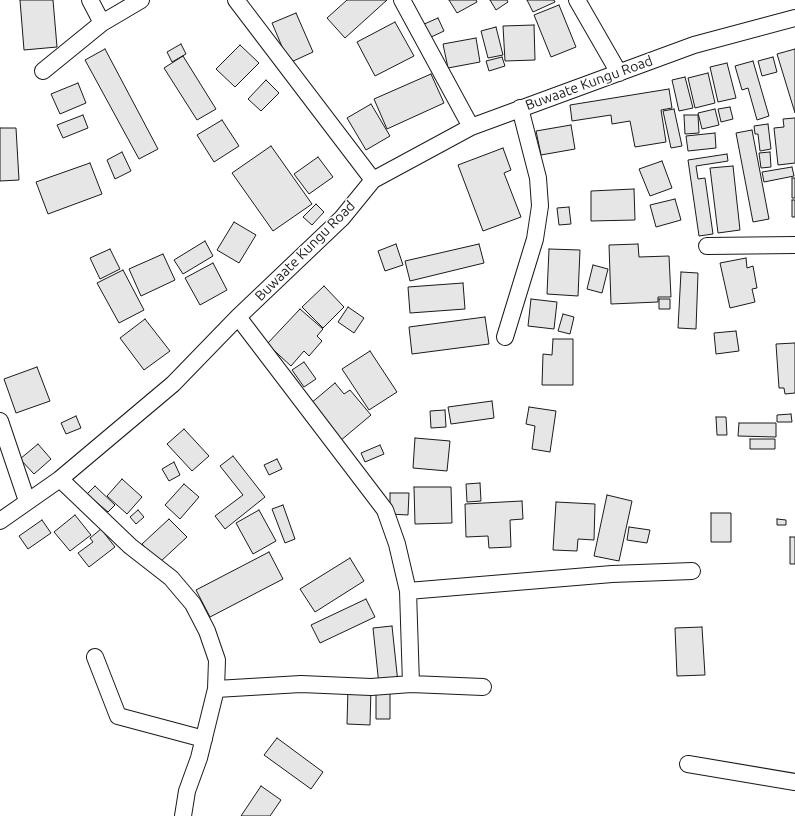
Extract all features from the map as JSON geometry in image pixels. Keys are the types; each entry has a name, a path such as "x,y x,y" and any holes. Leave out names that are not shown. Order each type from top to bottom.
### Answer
{"street":[{"path":"90,0 102,23"},
{"path":"43,71 102,23 142,0"},
{"path":"236,0 373,180"},
{"path":"402,0 471,127"},
{"path":"577,0 619,73"},
{"name":"Buwaate Kungu Road","path":"0,521 60,479 173,384 238,317 342,218 373,180 471,127 520,108 694,45 795,18"},
{"path":"505,337 535,239 540,206 538,178 520,108"},
{"path":"707,246 795,244"},
{"path":"238,317 385,510 397,544 408,591 411,684"},
{"path":"0,421 27,501"},
{"path":"60,479 130,546 171,578 192,604 208,631 217,660 216,689 204,739 187,791 183,816"},
{"path":"408,591 612,574 692,571"},
{"path":"95,657 118,716 204,739"},
{"path":"216,689 301,684 371,687 411,684 483,687"},
{"path":"688,764 795,782"}],"building":[{"path":"20,0 53,0 57,47 24,50"},
{"path":"347,0 387,0 345,38 327,18"},
{"path":"449,0 476,0 477,2 457,13"},
{"path":"490,0 507,0 508,2 496,10"},
{"path":"527,0 554,0 555,2 533,12"},
{"path":"559,5 576,47 551,57 534,15"},
{"path":"296,13 313,52 289,63 272,23"},
{"path":"438,18 444,31 429,38 422,25"},
{"path":"395,22 414,56 375,76 357,42"},
{"path":"534,25 535,60 505,61 503,26"},
{"path":"496,27 503,55 488,58 481,31"},
{"path":"476,38 480,62 448,68 443,44"},
{"path":"181,44 186,54 172,62 167,52"},
{"path":"240,45 259,63 235,87 216,69"},
{"path":"105,49 158,149 139,159 85,60"},
{"path":"795,49 795,113 777,54"},
{"path":"183,56 216,109 197,120 164,68"},
{"path":"502,57 505,66 489,71 486,61"},
{"path":"773,57 777,72 762,76 758,61"},
{"path":"753,61 769,116 757,120 748,88 742,90 735,66"},
{"path":"727,63 736,98 718,102 710,67"},
{"path":"708,73 715,103 695,108 688,78"},
{"path":"431,74 444,103 387,129 374,99"},
{"path":"685,77 693,108 679,111 672,80"},
{"path":"266,80 279,93 261,111 248,99"},
{"path":"78,83 86,103 60,114 51,94"},
{"path":"669,89 672,108 661,110 666,142 635,147 630,121 612,124 611,115 572,121 570,105"},
{"path":"371,104 390,136 366,150 347,118"},
{"path":"730,107 733,119 721,122 718,109"},
{"path":"674,109 682,146 671,148 663,111"},
{"path":"715,109 719,125 702,129 698,113"},
{"path":"83,115 88,128 63,138 57,125"},
{"path":"684,115 698,115 699,133 685,134"},
{"path":"795,118 795,163 778,165 774,128 784,127 783,119"},
{"path":"222,120 239,146 214,162 197,135"},
{"path":"768,124 771,149 760,151 758,134 755,134 754,126"},
{"path":"571,125 575,149 541,155 536,131"},
{"path":"0,128 16,128 19,180 0,181"},
{"path":"752,130 769,219 753,222 736,133"},
{"path":"715,133 716,148 688,151 686,136"},
{"path":"271,146 312,204 273,231 232,173"},
{"path":"503,148 511,170 504,173 521,217 483,231 458,165"},
{"path":"122,152 131,171 115,179 107,160"},
{"path":"770,152 771,167 761,168 759,153"},
{"path":"727,154 728,161 696,166 698,179 705,178 713,234 699,236 688,160"},
{"path":"318,157 333,177 309,194 294,174"},
{"path":"662,161 672,188 650,196 639,169"},
{"path":"90,163 102,194 48,214 36,182"},
{"path":"733,166 740,230 718,233 710,168"},
{"path":"792,167 794,176 764,182 762,172"},
{"path":"792,178 795,178 795,198 792,198"},
{"path":"634,189 635,220 591,221 591,191"},
{"path":"675,199 681,220 656,227 650,205"},
{"path":"792,200 795,200 795,217 792,217"},
{"path":"316,204 324,212 312,225 303,217"},
{"path":"569,207 571,224 559,225 557,208"},
{"path":"234,222 256,235 239,263 217,250"},
{"path":"205,241 213,256 183,274 174,260"},
{"path":"396,244 403,265 385,271 378,251"},
{"path":"479,244 484,263 410,281 405,261"},
{"path":"638,244 639,257 669,256 671,297 658,297 658,302 611,304 609,245"},
{"path":"110,249 120,269 100,279 90,258"},
{"path":"549,249 580,250 578,296 547,294"},
{"path":"163,254 175,280 141,296 129,269"},
{"path":"746,258 747,268 753,266 757,288 752,289 755,302 730,308 720,263"},
{"path":"213,263 227,290 200,305 185,278"},
{"path":"593,265 608,269 602,293 587,289"},
{"path":"123,270 144,310 119,323 97,283"},
{"path":"681,272 698,273 696,329 678,328"},
{"path":"463,283 465,309 410,313 408,287"},
{"path":"324,286 344,307 323,328 302,307"},
{"path":"531,299 557,302 554,329 528,326"},
{"path":"659,299 670,299 670,309 659,309"},
{"path":"348,307 364,318 354,333 338,322"},
{"path":"300,309 323,329 317,336 322,341 309,356 304,351 291,366 267,344"},
{"path":"563,314 574,317 570,334 558,331"},
{"path":"485,317 489,344 412,354 409,327"},
{"path":"145,319 170,351 144,370 120,338"},
{"path":"736,331 739,351 716,354 714,333"},
{"path":"553,339 573,339 573,385 542,385 543,354 552,355"},
{"path":"795,343 795,393 785,394 784,388 779,388 776,344"},
{"path":"370,351 397,392 369,410 342,369"},
{"path":"304,362 316,379 304,387 292,370"},
{"path":"37,367 50,401 16,413 4,379"},
{"path":"335,383 344,394 350,390 371,415 340,441 310,404"},
{"path":"492,401 494,418 451,424 448,407"},
{"path":"529,407 556,411 550,452 532,449 535,426 526,424"},
{"path":"445,410 446,427 431,428 430,411"},
{"path":"791,414 792,422 777,422 777,415"},
{"path":"76,416 81,428 66,434 61,423"},
{"path":"716,417 726,417 727,435 717,435"},
{"path":"739,423 776,423 776,437 738,436"},
{"path":"184,429 209,456 192,471 167,444"},
{"path":"415,438 450,441 447,471 413,468"},
{"path":"750,439 775,439 775,449 750,449"},
{"path":"38,444 51,459 34,474 20,459"},
{"path":"380,445 384,454 365,462 361,453"},
{"path":"233,456 265,497 225,529 215,516 243,495 220,466"},
{"path":"277,459 282,469 269,475 264,465"},
{"path":"174,462 180,475 169,481 162,469"},
{"path":"122,479 142,497 127,514 107,496"},
{"path":"480,483 481,501 467,502 466,484"},
{"path":"184,484 199,497 180,519 165,505"},
{"path":"95,486 115,505 108,512 87,494"},
{"path":"414,487 451,487 452,523 415,524"},
{"path":"390,493 409,493 408,515 390,514"},
{"path":"607,495 632,501 619,561 594,556"},
{"path":"522,501 523,519 510,520 511,547 489,548 488,536 466,537 465,504"},
{"path":"556,502 595,504 594,540 578,539 577,551 553,550"},
{"path":"283,505 295,539 285,543 272,509"},
{"path":"138,510 144,517 136,524 130,517"},
{"path":"259,510 276,541 253,554 236,523"},
{"path":"711,513 731,513 731,542 711,542"},
{"path":"75,515 91,535 70,551 54,532"},
{"path":"169,519 187,537 160,562 142,544"},
{"path":"777,519 786,520 786,525 777,525"},
{"path":"42,520 51,533 28,549 19,536"},
{"path":"629,527 650,530 647,543 627,540"},
{"path":"101,529 115,547 89,567 78,553 93,542 90,538"},
{"path":"790,537 795,537 795,564 790,564"},
{"path":"269,552 283,579 210,617 196,590"},
{"path":"350,558 364,581 315,612 300,589"},
{"path":"366,599 375,617 320,643 311,625"},
{"path":"392,626 398,683 379,685 373,628"},
{"path":"702,627 705,675 677,676 675,628"},
{"path":"348,688 371,689 370,725 347,724"},
{"path":"376,688 390,688 390,719 376,719"},
{"path":"277,738 323,772 311,789 264,755"},
{"path":"261,786 281,800 270,816 241,816"}]}
